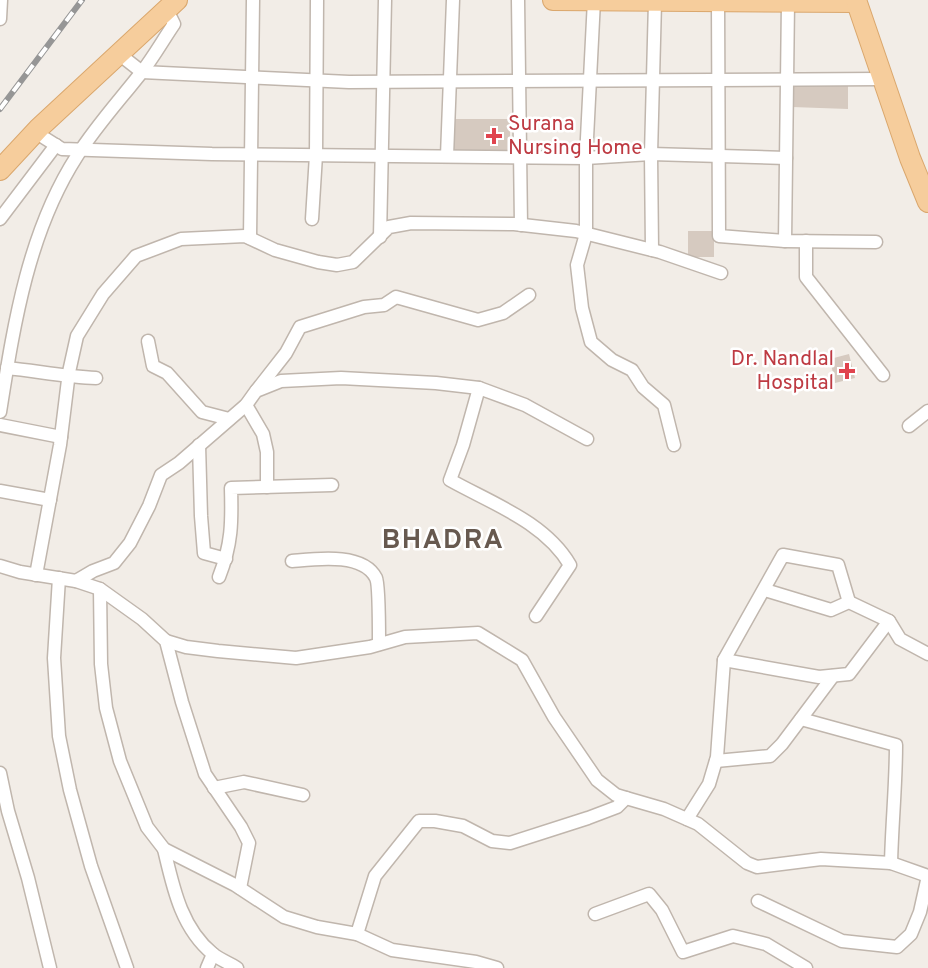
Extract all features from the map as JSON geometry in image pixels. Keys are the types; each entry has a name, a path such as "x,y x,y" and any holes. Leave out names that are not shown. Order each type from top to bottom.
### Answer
{"main road":[{"path":"553,0 856,1 909,158 928,202"},
{"path":"0,170 34,132 172,5"}],"street":[{"path":"0,19 2,0"},
{"path":"250,238 253,0"},
{"path":"312,219 316,155 316,0"},
{"path":"380,237 385,0"},
{"path":"447,156 453,0"},
{"path":"518,0 520,225"},
{"path":"594,0 586,158 585,234 577,265 582,308 591,342 612,360 632,369 643,387 664,405 674,445"},
{"path":"652,250 651,154 655,2"},
{"path":"718,2 719,236 785,241 876,242"},
{"path":"785,241 788,2"},
{"path":"0,412 31,257 51,204 82,149 105,115 142,72 174,24 172,5"},
{"path":"119,54 142,72 316,80 519,82 882,79"},
{"path":"34,132 62,148 82,149 316,155 586,158 651,154 718,158 786,158"},
{"path":"0,219 56,145"},
{"path":"36,575 77,336 103,294 136,256 181,239 245,236 275,250 337,265 352,262 389,226 411,223 520,225 585,234 652,250 721,273"},
{"path":"806,241 806,277 884,375"},
{"path":"76,581 114,563 130,543 161,475 179,464 246,405 286,353 300,327 364,307 384,305 396,297 478,320 503,313 529,295"},
{"path":"148,341 153,366 167,373 202,412 229,419"},
{"path":"7,368 52,372 69,377 96,378"},
{"path":"256,391 281,381 341,378 436,383 479,388 525,405 587,439"},
{"path":"479,388 464,445 450,480 532,525 564,555 570,565 536,616"},
{"path":"246,405 263,434 267,452 267,487"},
{"path":"909,426 928,411"},
{"path":"0,425 61,436"},
{"path":"199,446 204,553 226,559"},
{"path":"219,577 226,559 232,522 231,488 332,485"},
{"path":"0,491 50,500"},
{"path":"687,819 709,784 716,761 724,660 783,555 838,564 849,602 889,621 900,639 928,654"},
{"path":"292,561 329,559 353,561 366,567 376,579 379,644"},
{"path":"0,566 20,572 76,581 100,589 142,619 166,641 218,651 296,658 370,647 405,637 478,633 522,660 555,717 597,780 616,795 664,808 698,824 747,863 757,867 821,858 891,862 928,876 920,912 912,934 897,947 842,941 758,901"},
{"path":"59,578 54,658 58,736 91,866 127,968"},
{"path":"100,589 101,664 106,708 120,761 147,827 164,849 176,896 191,930 213,954 237,968"},
{"path":"765,590 831,610 849,602"},
{"path":"724,660 819,677 849,674 889,621"},
{"path":"166,641 182,702 205,774 241,827 249,843 240,888"},
{"path":"716,761 770,756 782,744 833,676"},
{"path":"801,719 896,745 896,789 891,862"},
{"path":"0,773 50,968"},
{"path":"214,788 244,782 303,795"},
{"path":"357,934 375,876 419,821 435,821 463,826 492,841 510,843 617,807 626,798"},
{"path":"164,849 240,888 284,917 316,927 357,934 393,950 433,962 476,962 497,968"},
{"path":"595,914 649,894 662,910 683,952 733,936 766,944 806,968"},
{"path":"207,968 213,954"}],"building":[{"path":"792,85 848,86 848,109 792,107"},
{"path":"453,119 510,119 510,152 453,152"},
{"path":"688,231 714,231 714,257 688,257"},
{"path":"849,354 855,378 835,383 830,359"}],"railway":[{"path":"0,109 82,0"}],"place":[{"name":"Surana Nursing Home","path":"494,136"},
{"name":"Dr. Nandlal Hospital","path":"847,371"}],"district":[{"name":"BHADRA","path":"443,541"}]}
